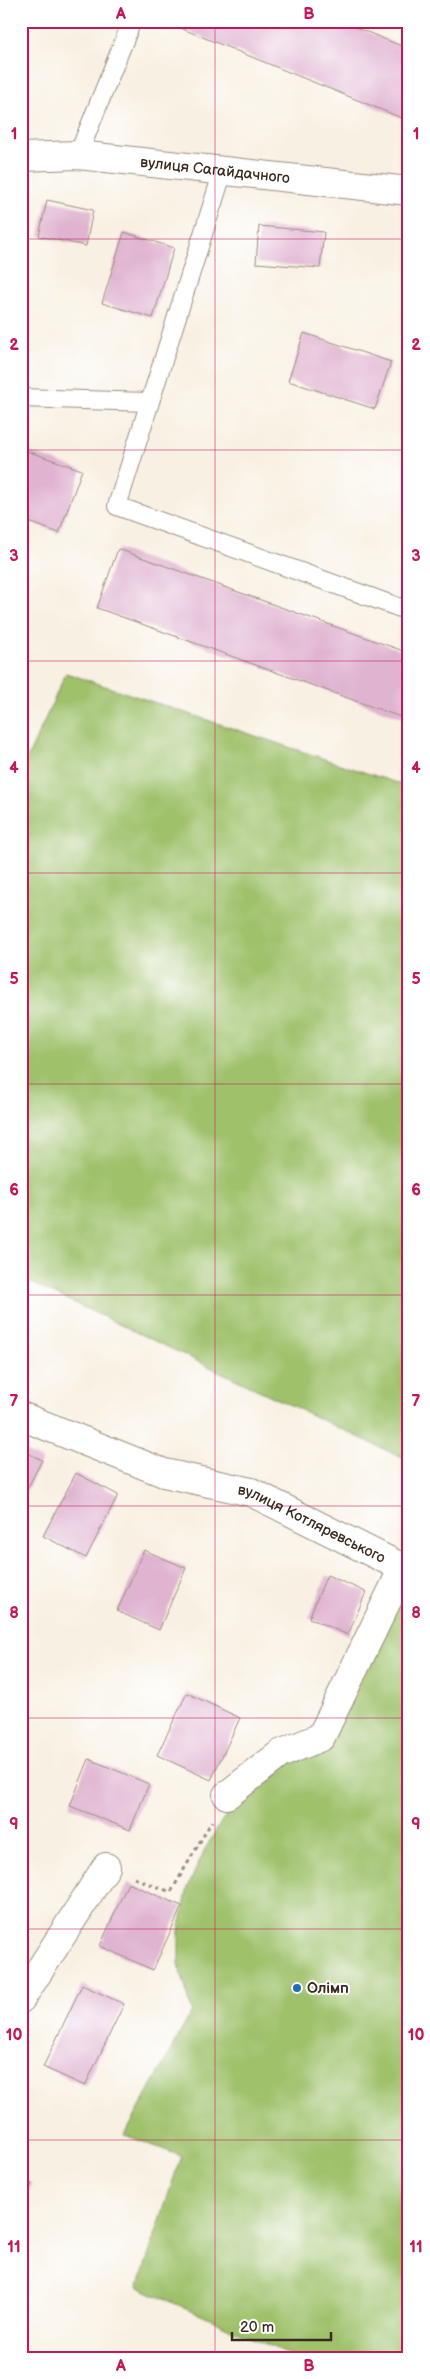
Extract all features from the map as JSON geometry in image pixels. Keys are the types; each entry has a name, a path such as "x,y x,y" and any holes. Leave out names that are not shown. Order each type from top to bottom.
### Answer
{"street":[{"name":"вулиця Сагайдачного","path":"21,157 78,155 409,191"},
{"name":"вулиця Котляревського","path":"21,1416 164,1473 251,1492 406,1563 321,1737 280,1754 227,1795"},
{"path":"21,1999 106,1867"}],"lane":[{"path":"78,155 132,21"},
{"path":"223,171 148,402 117,506 409,611"},
{"path":"21,398 148,402"}],"path":[{"path":"106,1867 172,1892 227,1795"}],"green space":[{"path":"66,673 409,787 409,1461 21,1278 21,772"},
{"name":"Олімп","path":"409,1582 409,2358 297,2358 138,2287 181,2156 125,2135 192,2011 179,1965 179,1931 188,1887 204,1851 223,1819 265,1778 309,1752"}],"building":[{"path":"169,21 340,21 409,49 409,121 168,23"},
{"path":"47,200 93,210 86,246 39,236"},
{"path":"259,226 324,232 320,268 256,263"},
{"path":"124,232 174,248 153,318 102,303"},
{"path":"304,333 391,362 375,409 288,381"},
{"path":"21,449 82,470 59,533 21,519"},
{"path":"118,549 409,653 409,720 97,608"},
{"path":"21,1450 42,1460 21,1501"},
{"path":"76,1473 118,1495 86,1558 43,1536"},
{"path":"144,1550 186,1568 159,1630 117,1611"},
{"path":"327,1575 366,1592 348,1635 309,1618"},
{"path":"187,1693 240,1718 211,1780 157,1755"},
{"path":"89,1759 149,1784 130,1830 70,1806"},
{"path":"128,1883 182,1906 153,1970 100,1946"},
{"path":"82,1985 124,2004 85,2086 43,2067"},
{"path":"21,2178 32,2184 21,2206"}],"place":[{"name":"Олімп","path":"297,1988"}]}
